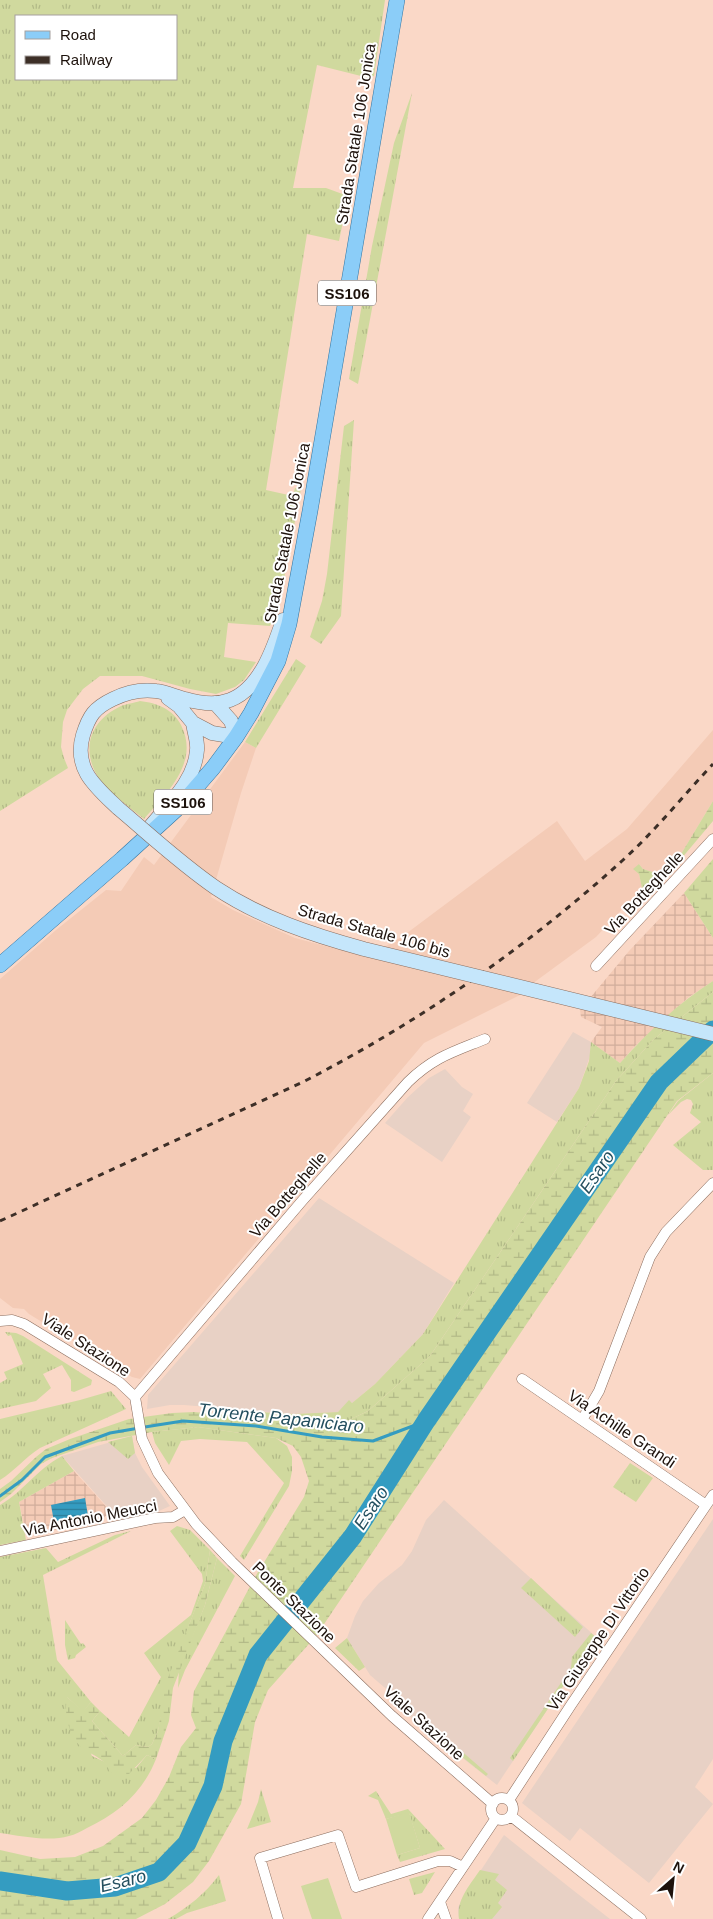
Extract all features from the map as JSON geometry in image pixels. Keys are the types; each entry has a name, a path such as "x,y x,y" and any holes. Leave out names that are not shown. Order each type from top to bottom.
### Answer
{"main road":[{"name":"Strada Statale 106 Jonica","path":"0,965 122,859 178,807 213,768 236,736 251,713 278,660 289,624 310,510 397,0"},
{"path":"158,690 187,700 215,703 231,700 249,687 262,672 272,651 296,586"},
{"path":"158,690 179,706 193,723 212,733 236,736 231,721 215,703"},
{"name":"Strada Statale 106 bis","path":"158,690 129,691 94,710 87,722 80,745 82,765 92,784 118,808 217,889 283,923 312,934 364,949 713,1034"},
{"path":"122,859 182,789 194,768 198,749 193,723"}],"street":[{"name":"Via Botteghelle","path":"596,966 713,839"},
{"name":"Via Botteghelle","path":"135,1397 302,1201 408,1082 424,1067 440,1057 485,1040"},
{"path":"582,1420 599,1391 650,1257 666,1232 713,1183"},
{"name":"Viale Stazione","path":"0,1321 12,1320 24,1324 119,1382 135,1397 142,1439 158,1473 185,1510"},
{"name":"Via Achille Grandi","path":"522,1379 706,1505"},
{"name":"Via Giuseppe Di Vittorio","path":"509,1800 570,1705 713,1495"},
{"name":"Via Antonio Meucci","path":"0,1551 155,1518 173,1517 185,1510"},
{"name":"Ponte Stazione","path":"185,1510 232,1562 336,1663"},
{"name":"Viale Stazione","path":"336,1663 416,1738 493,1804"},
{"path":"498,1799 509,1800 513,1806 511,1816 506,1820 496,1818 492,1810 493,1804 498,1799"},
{"path":"511,1816 641,1919"},
{"path":"428,1919 496,1818"},
{"path":"278,1919 260,1858 338,1835 356,1887 438,1862 450,1861 464,1867"},
{"path":"440,1902 446,1919"}],"shaded area":[{"path":"713,730 713,801 678,859 656,873 643,869 639,864 642,888 596,937 520,995 424,1043 140,1379 132,1377 29,1314 24,1309 13,1308 0,1298 0,979 56,930 106,890 121,891 144,857 154,865 245,742 256,748 211,897 233,910 295,938 367,957 403,936 557,821 585,861 627,829"},
{"path":"684,893 713,938 713,981 689,997 635,1046 620,1063 591,1042 602,1027 581,1017 580,1010 629,951"},
{"path":"573,1032 591,1042 591,1053 579,1088 557,1122 527,1103"},
{"path":"445,1069 462,1087 473,1094 463,1111 471,1117 442,1162 385,1123 408,1097 429,1078"},
{"path":"319,1198 454,1283 423,1334 375,1384 352,1403 349,1401 338,1412 293,1414 184,1405 170,1405 147,1409 148,1395"},
{"path":"132,1436 135,1453 142,1467 170,1506 148,1516 120,1521 62,1456"},
{"path":"74,1471 111,1512 98,1522 26,1535 19,1502"},
{"path":"444,1500 596,1637 497,1785 395,1705 399,1700 370,1675 347,1638 363,1601 379,1583 402,1565 412,1551 426,1520"},
{"path":"713,1519 713,1759 695,1787 713,1804 649,1883 580,1828 570,1841 522,1803"},
{"path":"504,1835 610,1919 459,1919 458,1908 462,1899"}],"green space":[{"path":"0,0 385,0 374,76 369,78 317,65 293,188 326,188 348,196 339,241 307,234 266,490 293,496 295,488 301,489 281,595 270,626 228,623 224,657 256,662 244,680 235,687 216,694 142,676 100,676 83,689 67,710 63,722 61,747 68,768 0,811"},
{"path":"412,93 358,384 349,379 372,246 394,143"},
{"path":"354,420 341,616 321,644 310,637 322,601 327,574 344,426"},
{"path":"296,659 306,666 256,748 245,742"},
{"path":"140,701 158,705 174,715 181,725 186,739 184,764 178,776 171,788 144,819 114,795 100,780 90,758 89,748 95,728 101,720 121,706"},
{"path":"713,801 713,821 670,872 642,888 639,874 633,869 639,864 643,869 656,873 678,859"},
{"path":"713,859 713,938 684,893"},
{"path":"713,981 713,992 654,1039 616,1081 430,1356 368,1411 347,1421 325,1424 267,1419 260,1412 293,1414 338,1412 349,1400 352,1403 375,1384 423,1334 579,1088 589,1061 591,1042 620,1063 664,1019"},
{"path":"713,992 713,1073 677,1101 316,1636 268,1690 255,1722 241,1804 209,1861 193,1882 165,1904 136,1919 0,1919 0,1850 40,1859 75,1857 103,1846 142,1818 156,1800 169,1777 181,1747 196,1728 191,1715 194,1691 255,1577 304,1497 309,1481 301,1457 293,1446 276,1438 198,1427 152,1432 98,1442 52,1458 41,1464 11,1494 0,1502 0,1489 46,1449 129,1419 194,1412 325,1424 347,1421 368,1411 430,1356 616,1081 654,1039"},
{"path":"713,1073 713,1170 703,1170 673,1145 701,1122 690,1113 693,1104 691,1100 687,1099 681,1102 668,1115 678,1101"},
{"path":"5,1332 23,1336 92,1380 91,1385 74,1392 71,1391 71,1380 62,1365 43,1374 51,1388 36,1401 0,1409 0,1383 7,1379 4,1372 23,1364 11,1335 8,1336"},
{"path":"111,1391 126,1409 40,1448 0,1480 0,1419"},
{"path":"198,1427 276,1438 287,1446 292,1457 289,1486 244,1560 240,1556 284,1483 247,1442 200,1439 181,1441 169,1465 155,1443 152,1432"},
{"path":"132,1436 135,1453 128,1459 108,1442"},
{"path":"62,1456 74,1471 19,1502 26,1540 0,1545 0,1505"},
{"path":"630,1463 653,1478 636,1502 613,1487"},
{"path":"177,1526 190,1530 210,1550 205,1584 189,1625 158,1731 152,1744 148,1747 136,1745 123,1756 92,1721 100,1711 129,1737 161,1677 144,1653 191,1615 203,1581 202,1574 170,1531"},
{"path":"131,1531 43,1575 57,1660 91,1702 83,1712 67,1697 92,1756 105,1762 108,1766 136,1768 147,1755 156,1759 151,1771 129,1800 109,1816 76,1834 61,1838 44,1838 0,1833 0,1557 46,1548 58,1562 115,1535"},
{"path":"210,1550 217,1558 205,1605 173,1688 169,1721 156,1759 147,1755 129,1774 115,1775 109,1771 105,1763 80,1746 72,1735 66,1709 67,1697 83,1711 91,1702 100,1711 92,1721 123,1756 136,1745 148,1747 152,1744 158,1731 166,1683 205,1584"},
{"path":"217,1558 235,1576 185,1670 178,1688 179,1669 205,1605"},
{"path":"531,1578 583,1627 575,1637 521,1588"},
{"path":"65,1620 81,1644 83,1643 86,1647 75,1658 68,1660 65,1645"},
{"path":"591,1633 596,1637 513,1761 510,1758 571,1668 572,1657"},
{"path":"347,1638 365,1667 359,1671 335,1648"},
{"path":"437,1730 488,1774 486,1776 431,1732"},
{"path":"261,1789 271,1822 247,1829 258,1802"},
{"path":"376,1791 391,1814 408,1809 445,1849 400,1862 397,1855 420,1848 409,1813 386,1819 378,1800 368,1796"},
{"path":"409,1812 420,1848 397,1855 386,1819"},
{"path":"480,1870 499,1874 495,1880 507,1890 498,1903 502,1907 492,1919 459,1919 462,1899"},
{"path":"435,1872 422,1893 414,1895 409,1879"},
{"path":"219,1875 226,1901 187,1913 176,1919 168,1919 196,1900"},
{"path":"328,1878 342,1919 312,1919 301,1886"}],"water":[{"path":"85,1498 88,1516 54,1522 51,1505"}],"waterway":[{"name":"Esaro","path":"0,1881 67,1891 115,1887 159,1872 187,1843 213,1786 223,1741 258,1655 353,1536 426,1421 659,1082 713,1030"},
{"name":"Torrente Papaniciaro","path":"0,1496 22,1480 45,1457 110,1433 183,1421 256,1426 322,1437 373,1441 426,1421"}],"railway":[{"path":"0,1221 303,1082 430,1009 510,953 623,860 713,764"}]}
